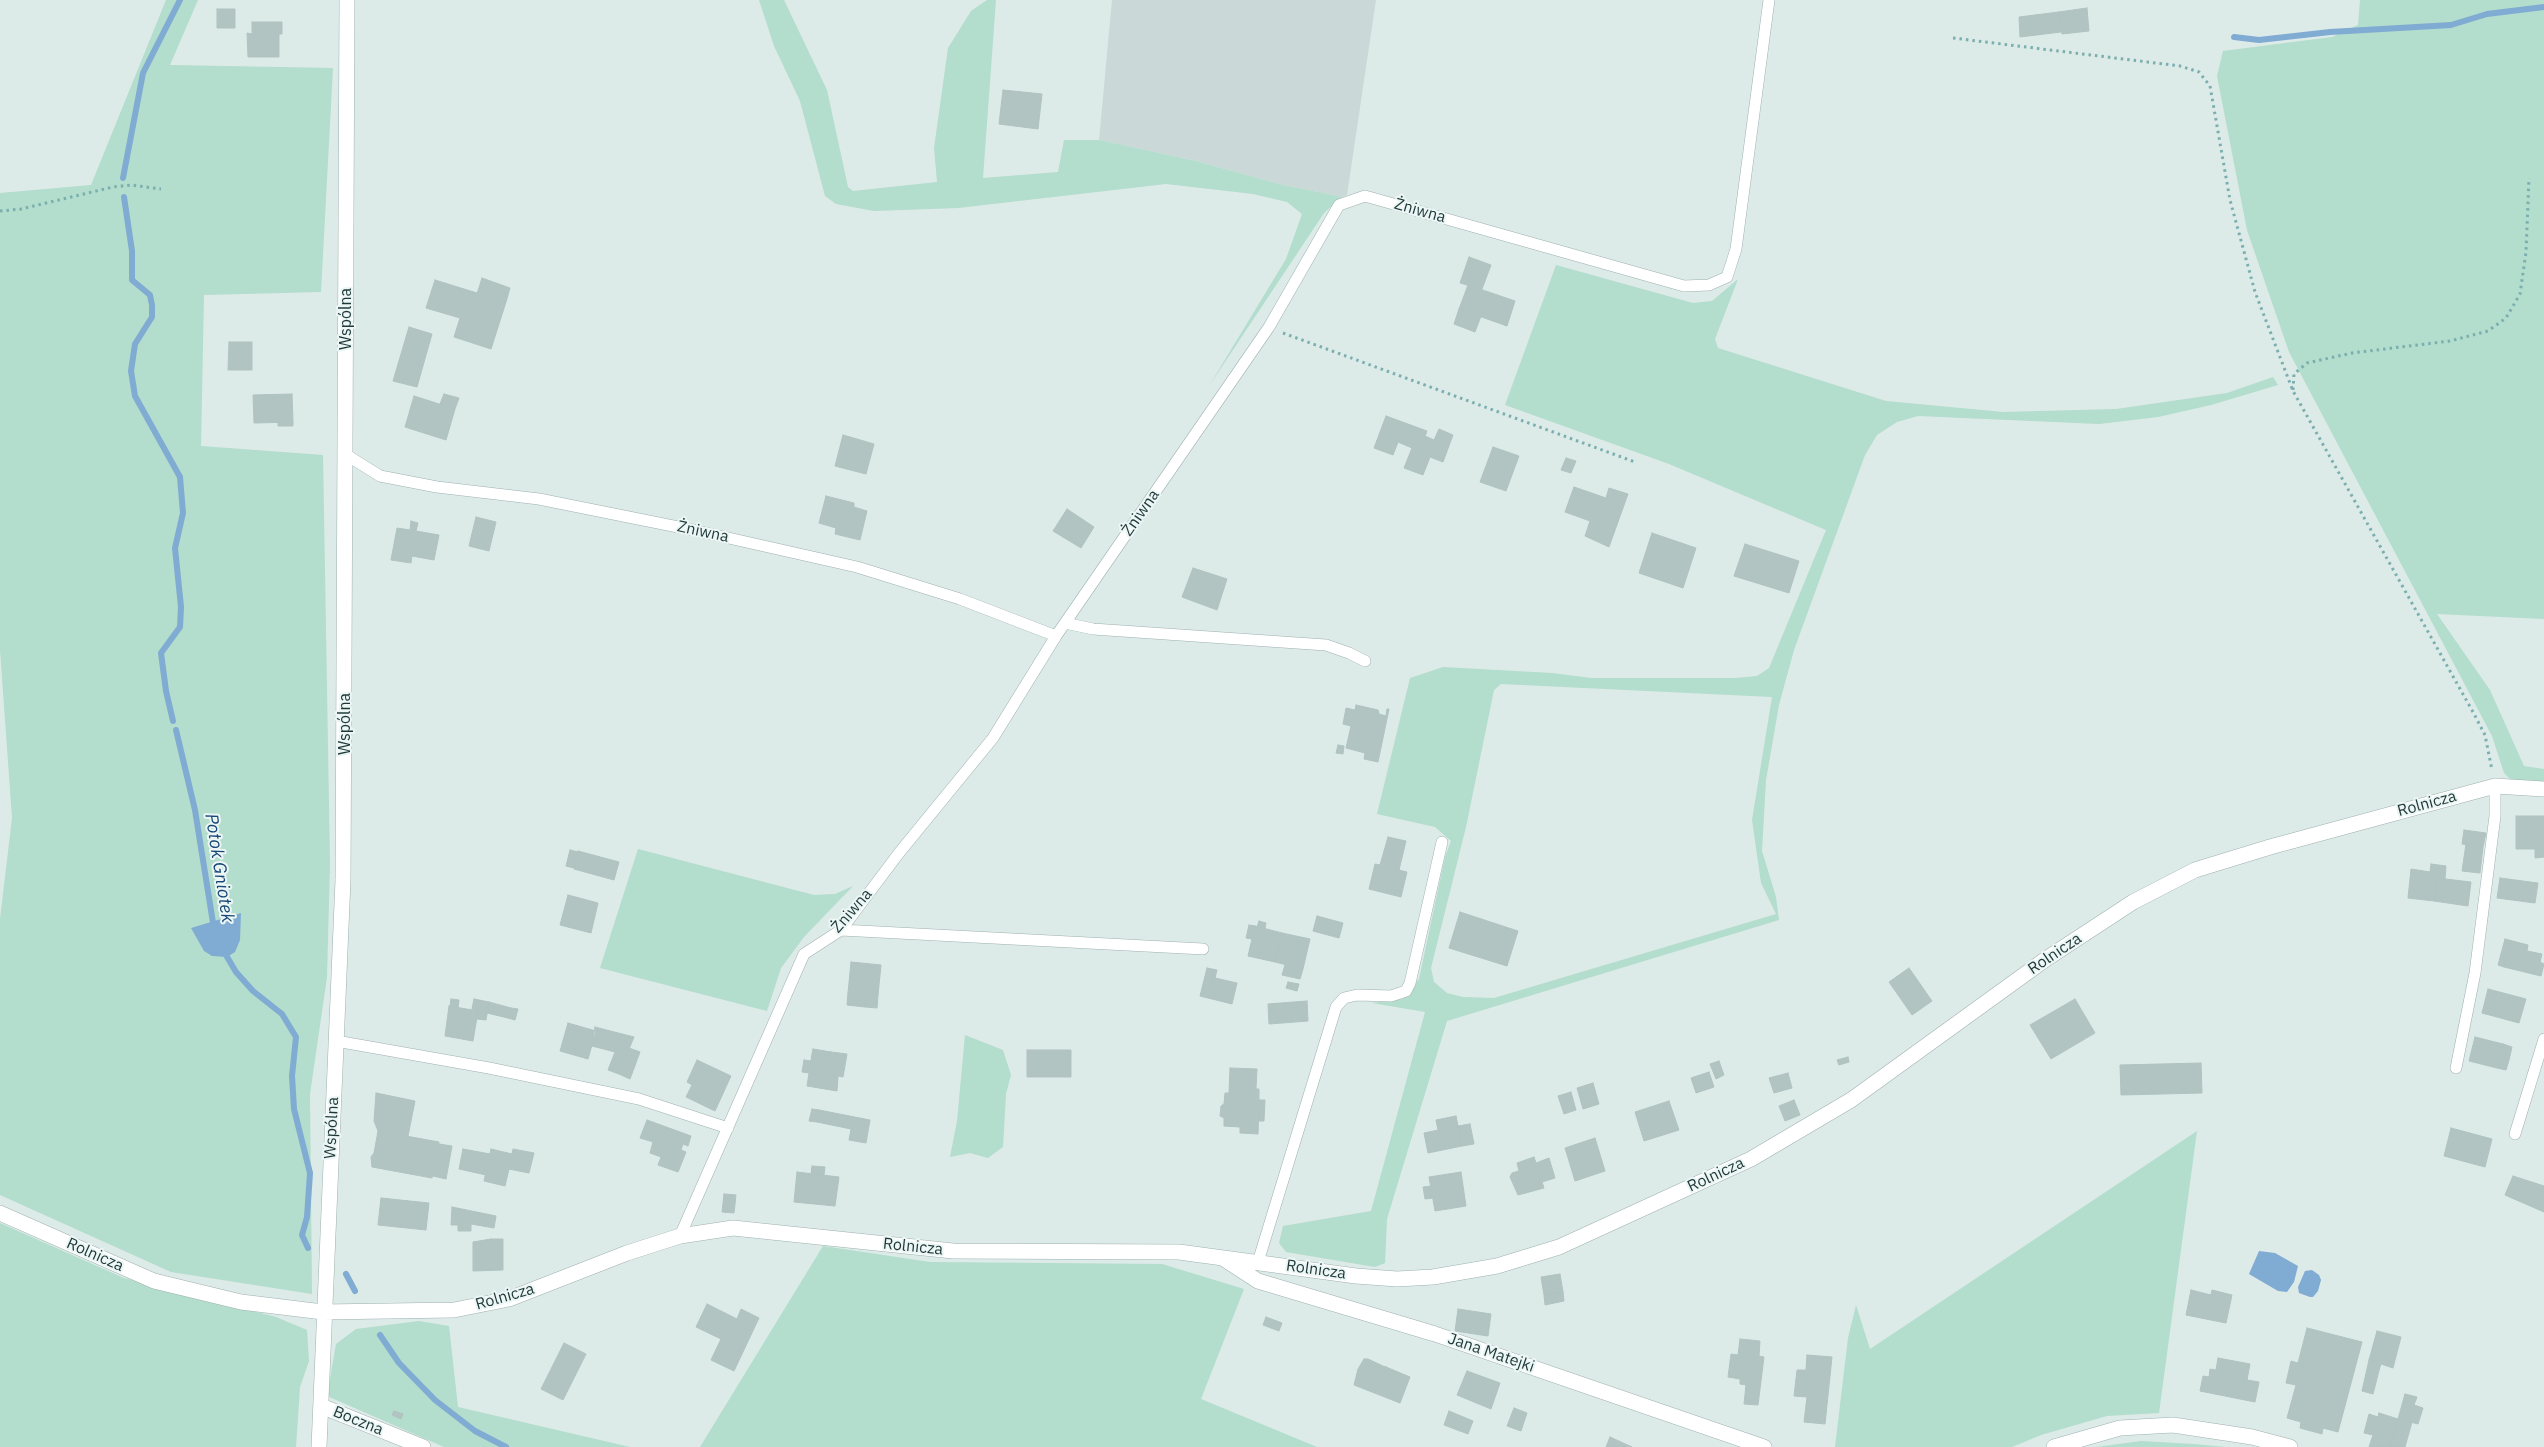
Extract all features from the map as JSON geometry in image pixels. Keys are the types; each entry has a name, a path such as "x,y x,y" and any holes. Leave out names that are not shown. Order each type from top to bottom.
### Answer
{"street":[{"name":"Wspólna","path":"319,1447 323,1312 344,880 347,0"},
{"name":"Rolnicza","path":"0,1213 154,1282 241,1302 323,1312 454,1310 509,1299 627,1253 680,1236 733,1228 953,1251 1179,1252 1220,1256 1356,1276 1434,1277 1497,1266 1559,1248 1751,1159 1851,1100 2046,960 2133,902 2195,870 2270,847 2495,786 2544,789"},
{"name":"Jana Matejki","path":"1220,1256 1258,1281 1435,1334 1764,1447"},
{"name":"Boczna","path":"321,1406 423,1447"},
{"path":"2054,1447 2120,1428 2173,1426 2252,1436 2290,1447"}],"lane":[{"name":"Żniwna","path":"680,1236 804,954 841,930 899,853 993,738 1056,636 1269,327 1339,205 1365,196 1684,286 1709,285 1727,277 1736,249 1769,0"},
{"name":"Żniwna","path":"345,454 380,476 437,487 539,499 692,530 858,567 960,599 1056,636"},
{"path":"1065,623 1093,629 1326,645 1365,661"},
{"path":"2456,1068 2475,973 2495,816 2495,786"},
{"path":"1258,1262 1336,1007 1344,998 1391,996 1406,991 1410,983 1442,842"},
{"path":"841,930 1203,949"},
{"path":"2515,1134 2544,1039"},
{"path":"336,1041 489,1068 639,1099 728,1128"}],"path":[{"path":"1953,38 2180,66 2199,72 2210,86 2230,200 2255,292 2292,391 2485,735 2495,786"},
{"path":"2292,391 2294,374 2307,364 2352,353 2450,341 2488,332 2506,318 2520,294 2526,252 2529,178"},
{"path":"0,211 21,209 113,187 131,185 161,189"},
{"path":"1269,327 1634,462"}],"shaded area":[{"path":"1112,0 1376,0 1347,195 1342,197 1279,184 1196,161 1099,140"}],"green space":[{"path":"166,0 198,0 170,65 333,68 321,292 204,295 201,446 323,455 330,863 327,977 310,1094 312,1294 171,1272 0,1195 0,919 12,818 0,650 0,193 91,185"},
{"path":"759,0 784,0 827,90 848,187 853,191 937,182 934,148 948,48 971,11 987,0 996,0 983,178 1058,172 1064,140 1099,140 1196,161 1279,184 1342,197 1324,213 1209,386 1286,259 1302,214 1287,202 1253,194 1166,184 958,208 874,211 836,204 825,196 800,101 774,46"},
{"path":"2360,0 2544,0 2544,619 2437,614 2490,690 2524,766 2544,769 2544,782 2512,781 2504,773 2492,736 2289,352 2247,230 2217,76 2223,51 2332,37 2358,25"},
{"path":"1556,265 1693,303 1712,301 1738,279 1715,339 1718,348 1886,401 2003,412 2116,409 2227,393 2273,377 2278,385 2211,405 2158,417 2099,424 1918,416 1897,422 1877,435 1865,455 1794,650 1779,705 1766,780 1762,851 1776,897 1779,920 1447,1021 1387,1219 1385,1263 1375,1267 1286,1252 1279,1243 1283,1226 1371,1211 1425,1012 1372,1003 1403,999 1419,979 1445,857 1451,841 1435,827 1377,814 1410,678 1443,667 1552,673 1591,678 1736,678 1757,676 1769,668 1826,530 1669,464 1505,405","holes":["1501,684 1772,697 1752,820 1761,883 1776,914 1494,998 1463,997 1447,993 1434,982 1431,968 1466,827 1494,690"]},
{"path":"638,849 814,895 835,894 853,886 804,937 781,968 767,1011 600,968"},
{"path":"965,1035 1003,1050 1011,1075 1006,1094 1003,1147 988,1158 970,1153 950,1157 957,1121"},
{"path":"2197,1131 2159,1413 2107,1416 2041,1435 2012,1447 1835,1447 1848,1338 1856,1305 1870,1349"},
{"path":"0,1223 124,1278 276,1317 307,1330 309,1361 300,1387 296,1447 0,1447"},
{"path":"823,1246 930,1262 1162,1264 1244,1289 1201,1399 1317,1447 700,1447"},
{"path":"419,1321 449,1326 458,1407 630,1447 444,1447 327,1396 336,1344 356,1329"},
{"path":"2141,1441 2194,1444 2226,1447 2096,1447"}],"water":[{"path":"241,913 240,940 235,952 227,957 212,956 204,951 191,928"},
{"path":"2259,1251 2275,1253 2298,1266 2294,1282 2287,1292 2278,1291 2249,1274"},
{"path":"2312,1270 2319,1275 2321,1280 2318,1291 2313,1297 2310,1297 2299,1293 2298,1287 2305,1271"}],"building":[{"path":"2087,8 2089,31 2062,34 2059,12"},
{"path":"217,9 235,9 235,28 217,28"},
{"path":"2059,12 2061,32 2020,37 2019,17"},
{"path":"252,22 282,22 282,34 279,34 279,57 248,57 247,33 252,34"},
{"path":"1003,90 1042,94 1038,129 999,124"},
{"path":"1469,257 1491,265 1482,289 1460,283"},
{"path":"482,278 510,288 506,302 477,294"},
{"path":"435,280 506,302 491,349 454,337 460,318 426,308"},
{"path":"1468,285 1515,301 1507,326 1459,309"},
{"path":"1459,309 1481,316 1475,332 1454,324"},
{"path":"409,327 432,334 417,387 393,381"},
{"path":"229,342 252,342 252,370 228,370"},
{"path":"292,394 293,422 254,423 253,395"},
{"path":"444,394 459,398 455,409 440,404"},
{"path":"414,396 455,409 446,440 405,427"},
{"path":"1386,416 1427,431 1425,436 1434,440 1439,429 1453,435 1443,462 1430,457 1423,475 1404,468 1412,448 1398,442 1393,455 1374,448"},
{"path":"278,422 293,422 293,426 278,426"},
{"path":"843,435 874,444 866,474 835,466"},
{"path":"1493,447 1519,456 1506,491 1480,482"},
{"path":"1566,458 1576,461 1571,473 1561,470"},
{"path":"1574,487 1606,498 1609,488 1628,494 1609,547 1585,536 1590,521 1565,512"},
{"path":"826,496 854,503 854,507 867,511 860,540 835,534 836,528 819,523"},
{"path":"1067,509 1094,527 1081,548 1053,531"},
{"path":"476,517 496,522 489,551 469,546"},
{"path":"411,521 418,523 416,531 439,535 434,560 412,556 411,563 391,560 397,528 410,530"},
{"path":"1652,533 1696,548 1683,588 1639,573"},
{"path":"1745,544 1799,561 1789,593 1734,576"},
{"path":"1193,568 1227,579 1217,610 1182,597"},
{"path":"1356,705 1378,710 1379,714 1386,716 1387,709 1389,709 1378,762 1364,759 1365,753 1346,748 1351,726 1343,724 1346,708 1355,710"},
{"path":"1338,745 1344,746 1343,754 1336,753"},
{"path":"2516,816 2544,816 2544,849 2516,849"},
{"path":"2464,830 2486,833 2483,847 2462,844"},
{"path":"1388,837 1406,841 1399,870 1407,872 1401,897 1369,889 1375,864 1380,865"},
{"path":"2466,844 2483,847 2480,873 2462,871"},
{"path":"2535,849 2544,849 2544,857 2535,858"},
{"path":"570,850 578,852 574,868 566,866"},
{"path":"578,851 619,862 614,880 574,869"},
{"path":"2431,864 2446,866 2445,879 2437,878 2434,901 2408,898 2411,869 2430,872"},
{"path":"2437,878 2471,882 2468,906 2434,901"},
{"path":"2500,878 2538,883 2535,903 2497,898"},
{"path":"568,895 598,903 591,933 560,925"},
{"path":"1460,912 1518,931 1507,966 1449,948"},
{"path":"1317,916 1343,923 1339,938 1313,931"},
{"path":"1259,921 1266,923 1265,929 1257,927"},
{"path":"1249,925 1255,926 1252,939 1246,938"},
{"path":"1255,926 1282,933 1275,962 1248,956"},
{"path":"1282,933 1310,939 1303,969 1275,962"},
{"path":"2505,939 2528,945 2527,951 2542,954 2540,962 2544,964 2541,976 2504,967 2507,956 2501,954"},
{"path":"2501,954 2507,956 2504,967 2498,965"},
{"path":"851,962 881,965 878,995 848,993"},
{"path":"1285,965 1303,969 1300,979 1282,975"},
{"path":"1207,968 1217,970 1215,978 1237,983 1232,1004 1200,996"},
{"path":"1909,968 1932,1001 1912,1015 1889,982"},
{"path":"1288,982 1299,984 1297,991 1286,988"},
{"path":"2488,989 2526,999 2519,1023 2482,1013"},
{"path":"848,993 867,994 865,1007 847,1005"},
{"path":"867,994 878,995 877,1008 865,1007"},
{"path":"451,999 459,1000 458,1008 450,1006"},
{"path":"474,999 489,1002 486,1020 477,1019 478,1011 472,1009"},
{"path":"2075,999 2095,1033 2051,1059 2030,1025"},
{"path":"1307,1001 1308,1021 1269,1024 1268,1004"},
{"path":"489,1002 511,1008 508,1018 487,1013"},
{"path":"449,1006 478,1011 473,1041 445,1036"},
{"path":"511,1008 518,1009 515,1020 508,1018"},
{"path":"568,1023 596,1031 588,1059 560,1051"},
{"path":"595,1027 622,1034 615,1052 592,1046"},
{"path":"622,1034 634,1037 619,1074 608,1070"},
{"path":"2475,1037 2503,1044 2497,1068 2469,1061"},
{"path":"2503,1044 2512,1047 2509,1060 2500,1057"},
{"path":"629,1048 640,1052 630,1079 619,1074"},
{"path":"813,1049 831,1052 831,1057 812,1054"},
{"path":"1027,1050 1071,1050 1071,1077 1027,1077"},
{"path":"831,1052 847,1054 843,1077 838,1076 837,1091 807,1086 812,1054 831,1057"},
{"path":"1848,1057 1849,1062 1839,1065 1837,1060"},
{"path":"2500,1057 2509,1060 2506,1070 2497,1068"},
{"path":"697,1060 731,1076 715,1111 686,1097 692,1085 687,1082"},
{"path":"804,1060 811,1061 809,1073 802,1072"},
{"path":"1719,1061 1724,1075 1716,1079 1710,1064"},
{"path":"2201,1063 2202,1093 2121,1095 2120,1065"},
{"path":"1230,1068 1257,1069 1256,1089 1259,1089 1258,1134 1240,1133 1240,1127 1224,1126 1224,1118 1220,1116 1221,1106 1224,1104 1225,1093 1229,1093"},
{"path":"1709,1072 1714,1087 1696,1093 1691,1078"},
{"path":"1788,1073 1792,1088 1774,1093 1769,1078"},
{"path":"1593,1083 1599,1104 1583,1109 1577,1088"},
{"path":"1571,1092 1576,1110 1564,1114 1558,1096"},
{"path":"376,1093 415,1101 408,1136 378,1131 374,1121"},
{"path":"1259,1100 1265,1100 1264,1121 1259,1121"},
{"path":"1794,1100 1800,1115 1785,1121 1779,1106"},
{"path":"1669,1101 1679,1130 1644,1141 1635,1112"},
{"path":"812,1109 819,1110 817,1122 809,1121"},
{"path":"819,1110 870,1120 866,1143 849,1140 851,1129 817,1122"},
{"path":"1456,1116 1458,1126 1438,1130 1436,1120"},
{"path":"647,1120 691,1136 688,1146 683,1144 681,1150 686,1152 678,1172 658,1165 661,1157 650,1153 653,1142 640,1138"},
{"path":"1470,1124 1474,1144 1462,1146 1458,1126"},
{"path":"1458,1126 1462,1146 1428,1153 1424,1133"},
{"path":"2451,1128 2492,1139 2485,1167 2444,1156"},
{"path":"378,1131 439,1142 432,1178 372,1167 371,1157 374,1153"},
{"path":"1595,1138 1605,1171 1575,1181 1565,1148"},
{"path":"439,1144 452,1146 446,1179 433,1176"},
{"path":"463,1149 490,1154 486,1175 459,1169"},
{"path":"491,1149 512,1154 513,1149 534,1153 529,1173 509,1169 505,1186 484,1181"},
{"path":"1534,1157 1536,1163 1549,1158 1555,1178 1542,1182 1544,1188 1518,1195 1510,1177 1512,1173 1519,1171 1517,1163"},
{"path":"812,1166 825,1167 824,1175 811,1174"},
{"path":"797,1172 839,1177 835,1206 794,1202"},
{"path":"1461,1172 1466,1206 1435,1211 1429,1177"},
{"path":"2513,1176 2544,1186 2544,1212 2505,1195"},
{"path":"1431,1186 1433,1198 1425,1199 1423,1187"},
{"path":"724,1194 736,1195 734,1213 722,1212"},
{"path":"381,1198 429,1203 426,1230 378,1225"},
{"path":"452,1207 496,1216 494,1228 471,1224 471,1231 458,1231 458,1225 451,1225"},
{"path":"503,1239 503,1270 473,1271 473,1242"},
{"path":"1560,1274 1563,1292 1544,1295 1541,1277"},
{"path":"2191,1290 2211,1295 2212,1290 2232,1295 2226,1323 2186,1315"},
{"path":"1563,1292 1564,1301 1545,1305 1544,1295"},
{"path":"707,1304 737,1319 741,1309 759,1318 734,1371 711,1360 721,1339 696,1327"},
{"path":"1458,1309 1491,1314 1488,1336 1455,1331"},
{"path":"1266,1317 1282,1323 1279,1331 1263,1325"},
{"path":"2307,1328 2362,1342 2338,1432 2323,1428 2322,1434 2300,1428 2301,1422 2287,1418 2296,1385 2286,1383 2291,1361 2298,1363"},
{"path":"2377,1331 2401,1337 2393,1368 2369,1360"},
{"path":"1740,1339 1760,1341 1759,1356 1764,1357 1758,1405 1744,1404 1746,1385 1740,1384 1740,1379 1728,1377 1731,1354 1738,1355"},
{"path":"564,1343 586,1354 563,1400 541,1389"},
{"path":"1807,1355 1832,1357 1825,1424 1804,1422 1807,1397 1794,1396 1797,1370 1806,1370"},
{"path":"2218,1358 2250,1364 2247,1380 2259,1382 2255,1402 2200,1391 2203,1376 2209,1377 2210,1369 2216,1370"},
{"path":"1364,1359 1410,1377 1400,1403 1354,1385 1358,1369"},
{"path":"2369,1360 2381,1363 2373,1394 2362,1391"},
{"path":"1467,1371 1500,1383 1491,1409 1457,1395"},
{"path":"2405,1394 2417,1397 2414,1405 2423,1408 2418,1424 2398,1419"},
{"path":"1514,1408 1527,1413 1521,1431 1507,1426"},
{"path":"394,1411 403,1414 401,1419 392,1415"},
{"path":"1449,1411 1473,1421 1468,1434 1444,1425"},
{"path":"2379,1413 2398,1419 2390,1447 2369,1447 2373,1435 2364,1433 2369,1414 2378,1417"},
{"path":"2398,1419 2412,1422 2405,1447 2390,1447"},
{"path":"1610,1437 1632,1447 1606,1447"}],"waterway":[{"name":"Potok Gniotek","path":"123,178 143,73 180,0"},
{"path":"2234,37 2259,40 2330,32 2451,25 2487,14 2544,7"},
{"name":"Potok Gniotek","path":"124,197 132,251 132,280 150,295 152,305 152,317 135,344 131,371 135,396 180,477 183,513 175,548 181,607 180,627 161,653 166,691 173,721"},
{"name":"Potok Gniotek","path":"176,730 195,810 214,929"},
{"name":"Potok Gniotek","path":"223,950 236,972 253,991 282,1014 296,1037 292,1076 294,1109 310,1173 307,1217 302,1235 308,1248"},
{"name":"Potok Gniotek","path":"346,1274 355,1291"},
{"name":"Potok Gniotek","path":"380,1335 399,1363 435,1400 475,1431 506,1447"}]}
